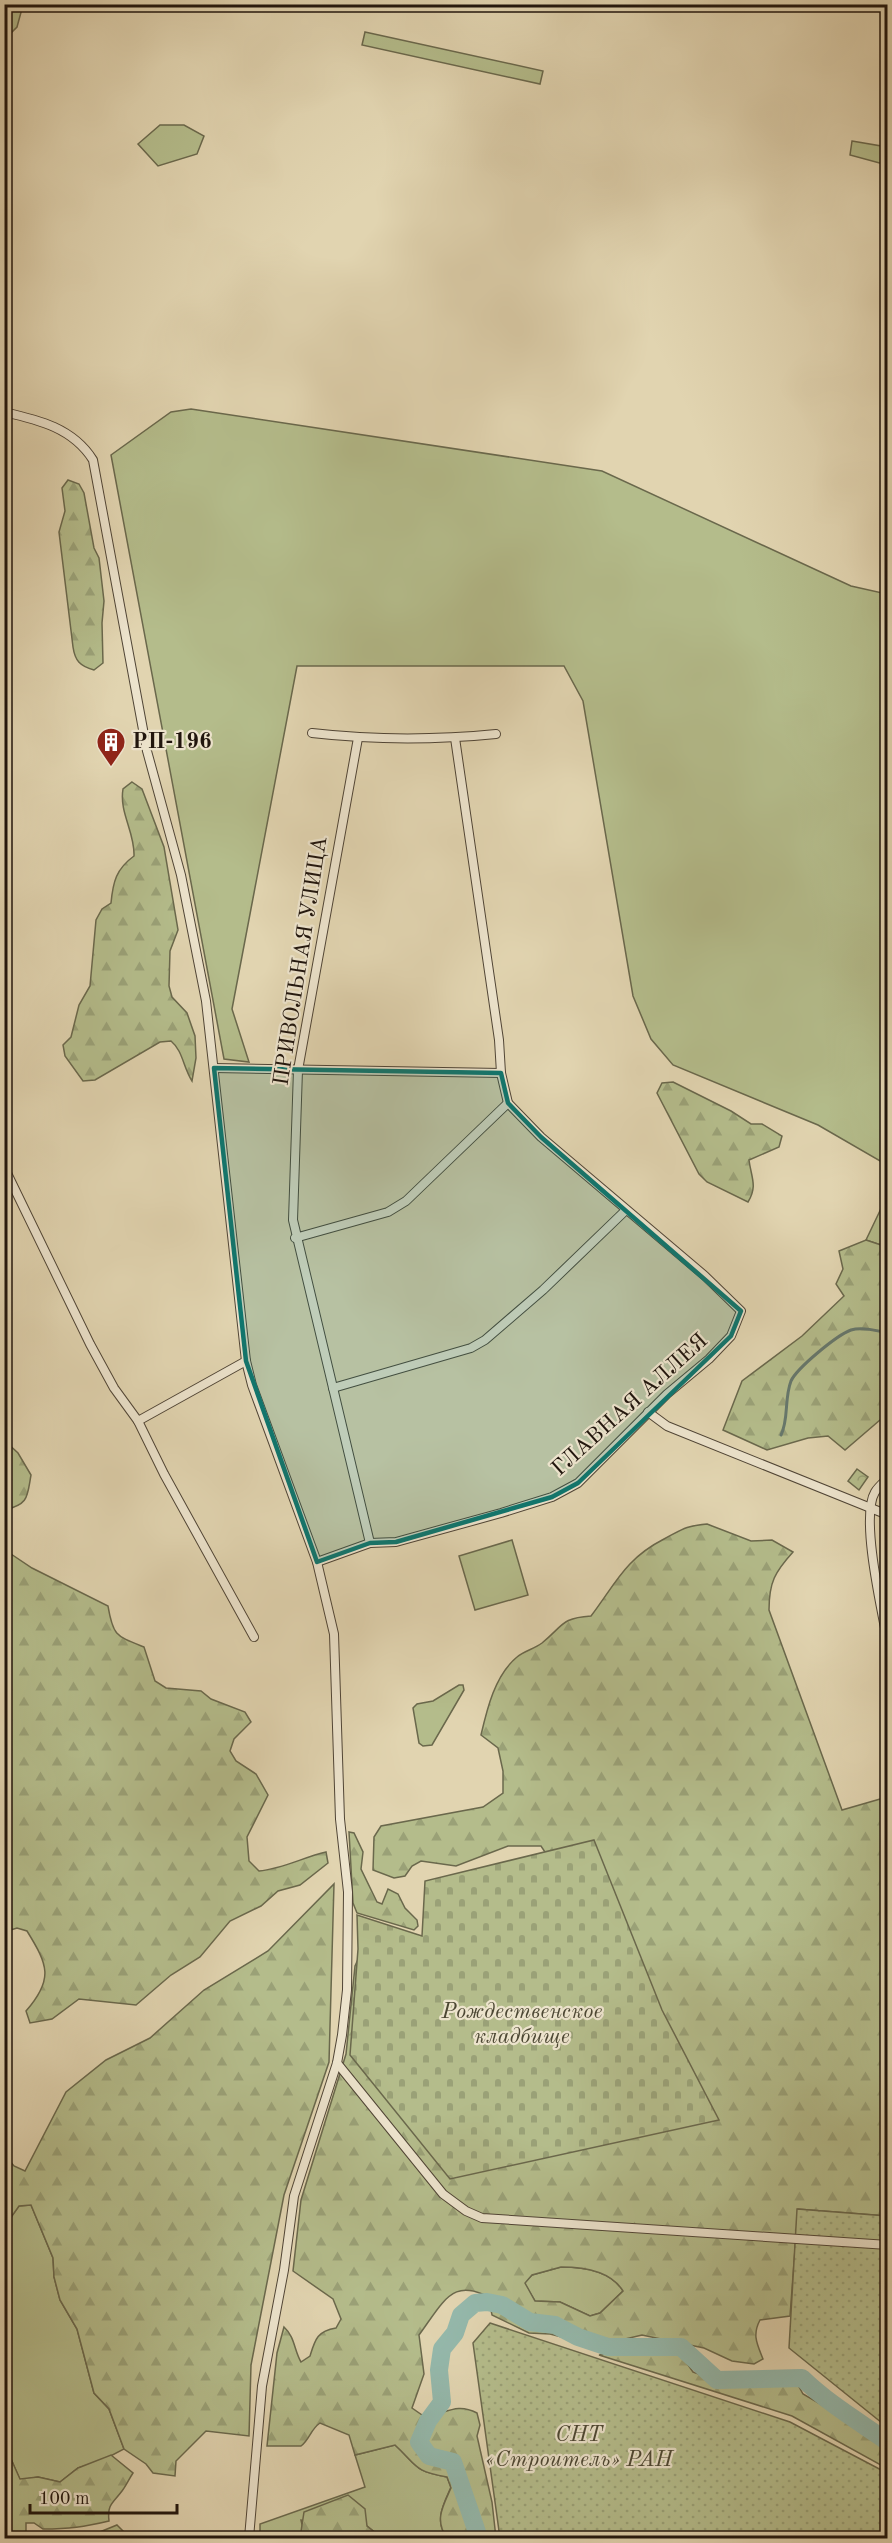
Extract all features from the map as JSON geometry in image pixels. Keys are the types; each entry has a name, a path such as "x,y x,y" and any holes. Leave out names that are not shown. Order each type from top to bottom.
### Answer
{"street":[{"path":"4,412 41,421 69,434 83,445 93,460 147,751 181,875 196,945 214,1068 246,1361 252,1385 317,1562 334,1634 340,1819 348,1892 347,1990 337,2063 294,2196 284,2270 264,2376 249,2538"},
{"path":"312,733 358,738 455,738 496,734"},
{"name":"ПРИВОЛЬНАЯ УЛИЦА","path":"358,738 298,1070 293,1220 295,1238 370,1543"},
{"path":"333,1388 471,1348 485,1340 543,1290 626,1210 540,1137 508,1103 501,1073 499,1040 455,738"},
{"path":"214,1068 501,1073"},
{"path":"295,1238 388,1212 406,1201 508,1103"},
{"path":"4,1167 90,1344 114,1388 138,1421 164,1474 254,1637"},
{"name":"ГЛАВНАЯ АЛЛЕЯ","path":"317,1562 370,1543 396,1542 552,1497 578,1483 648,1412 709,1359 731,1336 741,1311 626,1210"},
{"path":"138,1421 246,1361"},
{"path":"648,1412 667,1426 888,1515"},
{"path":"888,1478 875,1492 870,1509 870,1533 888,1642"},
{"path":"337,2063 443,2194 466,2211 482,2218 888,2244"}],"highlighted area":[{"path":"214,1068 501,1073 508,1103 541,1137 741,1311 731,1336 578,1483 552,1497 396,1542 370,1543 317,1562 246,1361"}],"green space":[{"path":"5,4 23,5 17,27 5,39"},
{"path":"365,32 543,71 540,84 362,45"},
{"path":"160,125 184,125 204,136 197,154 158,166 138,144"},
{"path":"852,141 887,147 887,165 850,155"},
{"path":"191,409 602,471 851,586 887,594 887,1165 818,1125 673,1065 651,1039 633,996 583,701 564,666 297,666 232,1009 249,1062 224,1059 111,455 171,412"},
{"path":"68,480 79,484 84,493 94,548 99,558 104,601 103,663 94,670 79,662 73,647 59,532 65,511 62,488"},
{"path":"132,782 142,789 164,847 178,930 170,951 169,986 172,997 187,1013 195,1036 196,1058 192,1081 178,1050 171,1041 160,1042 95,1080 83,1081 65,1056 63,1045 71,1037 79,1005 90,986 96,920 102,909 111,903 114,882 119,871 134,856 134,847 122,798 123,789"},
{"path":"673,1082 731,1111 751,1124 762,1124 782,1136 779,1147 749,1160 753,1191 748,1202 707,1182 699,1174 657,1093 662,1083"},
{"path":"887,1196 887,1247 866,1240"},
{"path":"866,1240 887,1247 887,1414 845,1450 828,1436 808,1438 767,1450 723,1430 742,1381 802,1336 844,1296 836,1284 843,1269 839,1251"},
{"path":"4,1440 18,1453 31,1475 26,1499 19,1505 5,1510"},
{"path":"857,1469 868,1477 859,1490 848,1481"},
{"path":"707,1524 751,1541 772,1540 793,1552 774,1578 769,1610 842,1810 887,1797 887,2216 798,2209 790,2316 760,2320 756,2335 763,2359 754,2364 732,2361 704,2348 642,2335 621,2340 581,2342 550,2334 529,2333 492,2315 490,2305 501,2304 485,2295 462,2290 452,2294 444,2301 419,2335 424,2374 412,2408 425,2417 457,2409 477,2413 480,2425 477,2436 492,2502 496,2538 447,2538 440,2519 451,2488 447,2477 422,2470 395,2445 355,2455 349,2435 320,2423 301,2446 267,2446 277,2353 284,2327 290,2335 301,2362 310,2356 318,2337 325,2331 336,2328 341,2319 333,2299 293,2271 301,2200 346,2054 355,1966 361,1953 402,1954 547,1855 541,1846 508,1846 456,1866 421,1861 412,1866 405,1876 394,1878 373,1870 374,1837 381,1826 483,1807 503,1793 503,1771 498,1748 481,1735 489,1704 509,1664 542,1643 568,1621 591,1616 630,1563 651,1547 680,1530","holes":["569,2267 587,2269 604,2275 618,2284 623,2291 600,2313 590,2316 560,2302 535,2301 525,2283 532,2275"]},
{"path":"512,1540 528,1595 475,1610 459,1556"},
{"path":"11,1554 32,1568 108,1606 117,1634 144,1647 155,1681 166,1688 201,1691 211,1699 245,1712 251,1722 234,1739 230,1751 236,1761 256,1774 268,1795 247,1837 249,1861 259,1871 326,1852 328,1863 300,1885 278,1891 261,1906 230,1921 200,1957 171,1975 136,2005 79,1999 52,2019 30,2023 26,2011 41,1990 45,1972 43,1963 27,1931 17,1928 4,1932 4,1555"},
{"path":"459,1685 463,1685 464,1690 432,1745 423,1746 419,1743 413,1708 417,1704 433,1701"},
{"path":"349,1832 354,1833 363,1852 361,1869 377,1902 382,1904 388,1889 398,1894 405,1908 417,1920 418,1926 414,1930 357,1913 353,1903"},
{"name":"Рождественское кладбище","path":"594,1840 662,2010 719,2120 450,2179 350,2055 358,1949 357,1915 422,1936 425,1881"},
{"path":"334,1884 329,2062 284,2195 251,2365 249,2436 206,2431 176,2461 175,2476 153,2473 146,2464 124,2449 109,2409 94,2393 77,2329 60,2300 54,2277 53,2258 31,2205 19,2206 5,2226 5,2155 14,2166 25,2171 66,2092 106,2060 150,2038 204,1990 268,1951"},
{"path":"31,2205 53,2258 54,2277 60,2300 77,2329 94,2393 109,2409 124,2449 101,2461 78,2468 60,2482 38,2477 20,2480 11,2459 4,2412 4,2226 19,2206"},
{"path":"797,2209 887,2216 887,2427 789,2348"},
{"path":"561,2267 587,2269 604,2275 618,2284 623,2291 600,2313 590,2316 560,2302 535,2301 524,2283 532,2275"},
{"name":"СНТ «Строитель» РАН","path":"490,2323 790,2422 887,2473 887,2538 500,2538 473,2343"},
{"path":"625,2351 682,2356 693,2372 722,2382 774,2380 798,2385 803,2394 851,2422 887,2451 887,2474 881,2465 792,2416 599,2355"},
{"path":"4,2412 11,2459 20,2479 38,2477 60,2482 78,2468 111,2455 133,2473 111,2504 109,2521 52,2529 43,2529 34,2523 26,2523 26,2538 5,2538"},
{"path":"395,2445 422,2470 447,2477 451,2487 440,2519 447,2538 382,2538 367,2526 301,2520 303,2529 300,2538 260,2538 260,2524 365,2487 355,2455"},
{"path":"348,2495 365,2509 367,2526 382,2538 300,2538 304,2512"},
{"path":"117,2525 130,2538 85,2538"}],"waterway":[{"path":"781,1435 791,1381 809,1360 851,1330 870,1329 888,1334"},
{"path":"479,2538 453,2462 429,2456 419,2442 428,2421 442,2402 439,2370 442,2349 455,2333 461,2315 475,2303 487,2302 502,2305 530,2322 555,2325 578,2337 608,2347 681,2347 717,2380 802,2378 833,2404 888,2442"}],"place":[{"name":"РП-196","path":"111,768"}]}
